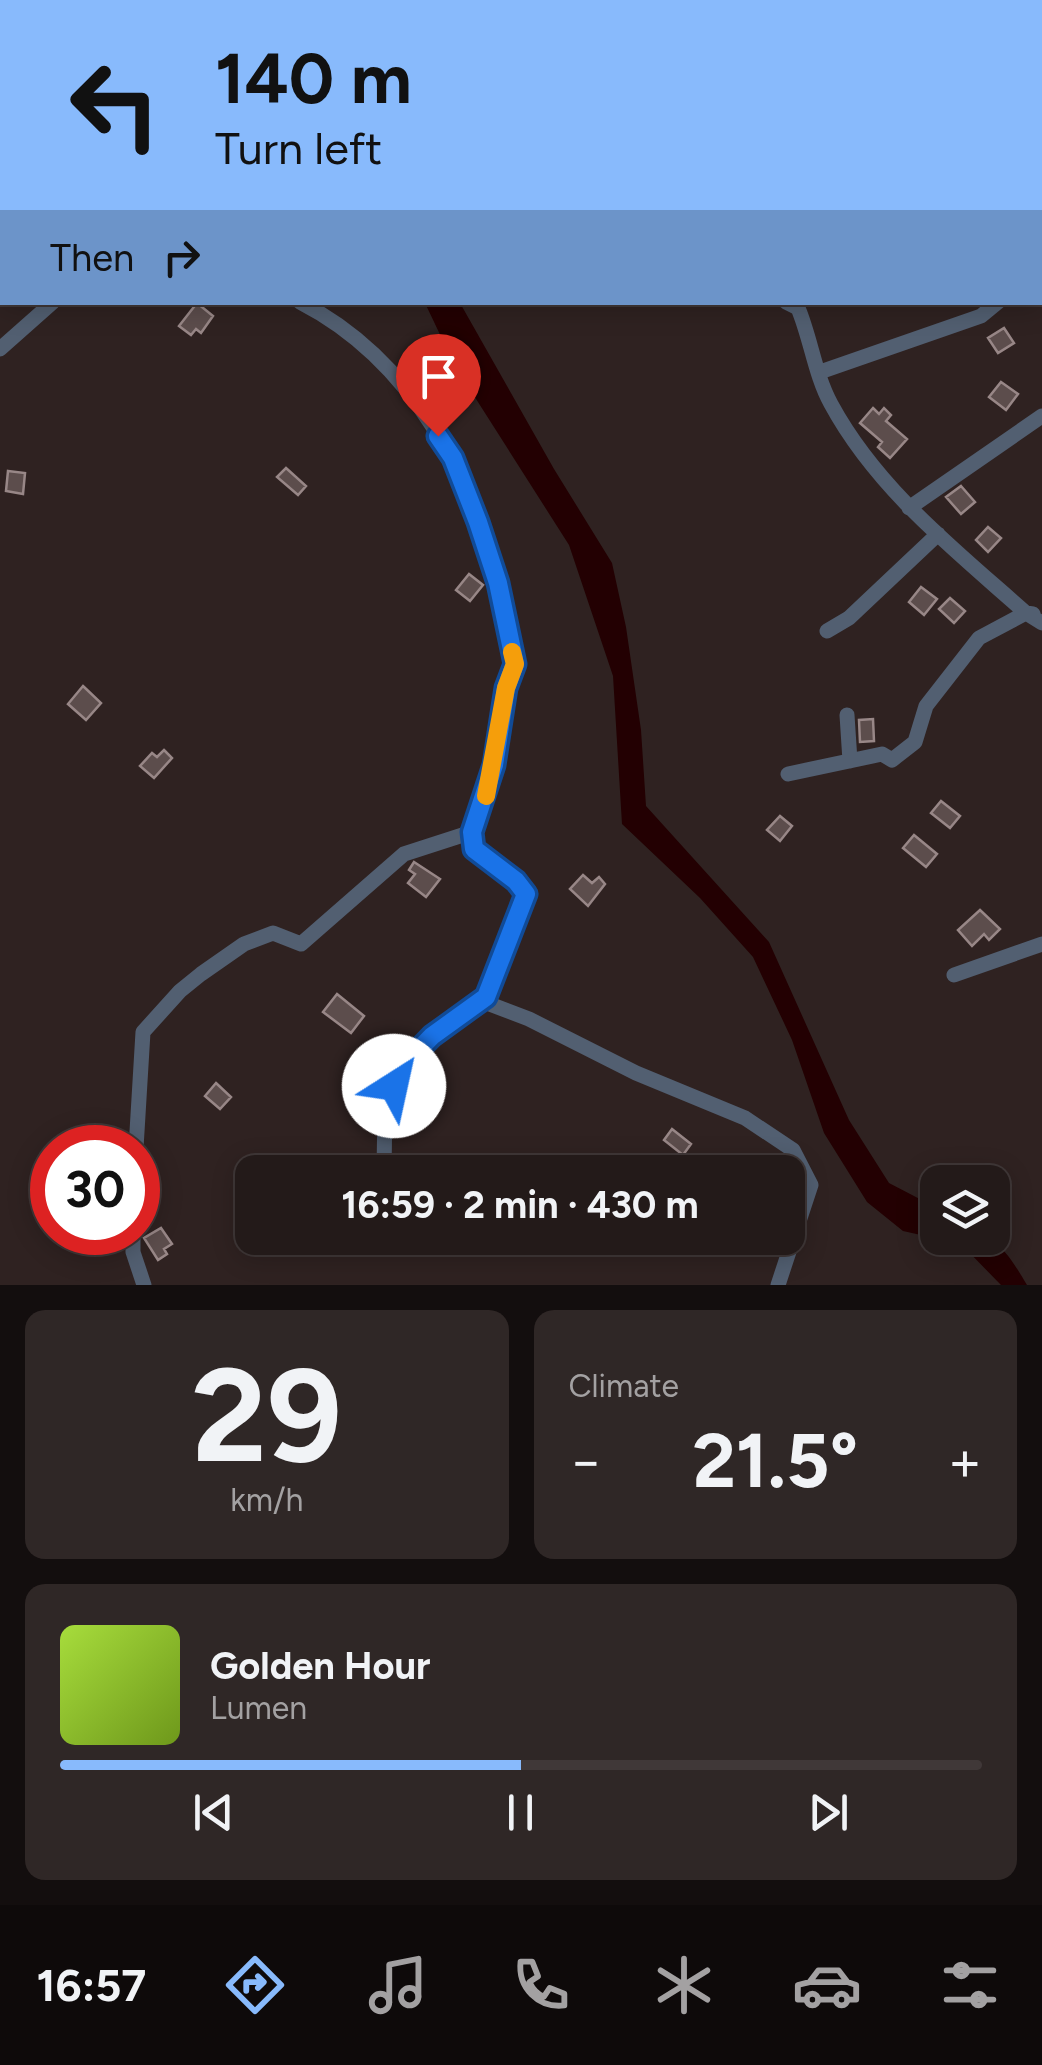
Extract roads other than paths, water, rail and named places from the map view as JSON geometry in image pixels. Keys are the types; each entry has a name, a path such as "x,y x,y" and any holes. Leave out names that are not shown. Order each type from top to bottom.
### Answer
{"street":[{"path":"0,349 51,305"},
{"path":"306,305 364,342 398,378 453,458 498,583 515,664 506,688 494,765 472,832 474,849 516,881 526,894 486,997 432,1036 402,1067 386,1105 385,1155"},
{"path":"792,305 798,308 829,402 870,462 909,508 1042,622"},
{"path":"820,372 981,316 994,305"},
{"path":"909,508 1042,416"},
{"path":"827,632 849,618 938,534"},
{"path":"788,774 882,754 892,760 916,742 926,706 979,638 1034,614"},
{"path":"846,714 850,761"},
{"path":"137,1125 143,1032 180,991 244,944 273,933 301,944 404,854 472,832"},
{"path":"954,974 1042,944"},
{"path":"486,997 494,1006 530,1018 636,1073 745,1118 793,1150 811,1185 778,1285"},
{"path":"134,1255 144,1285"}]}
